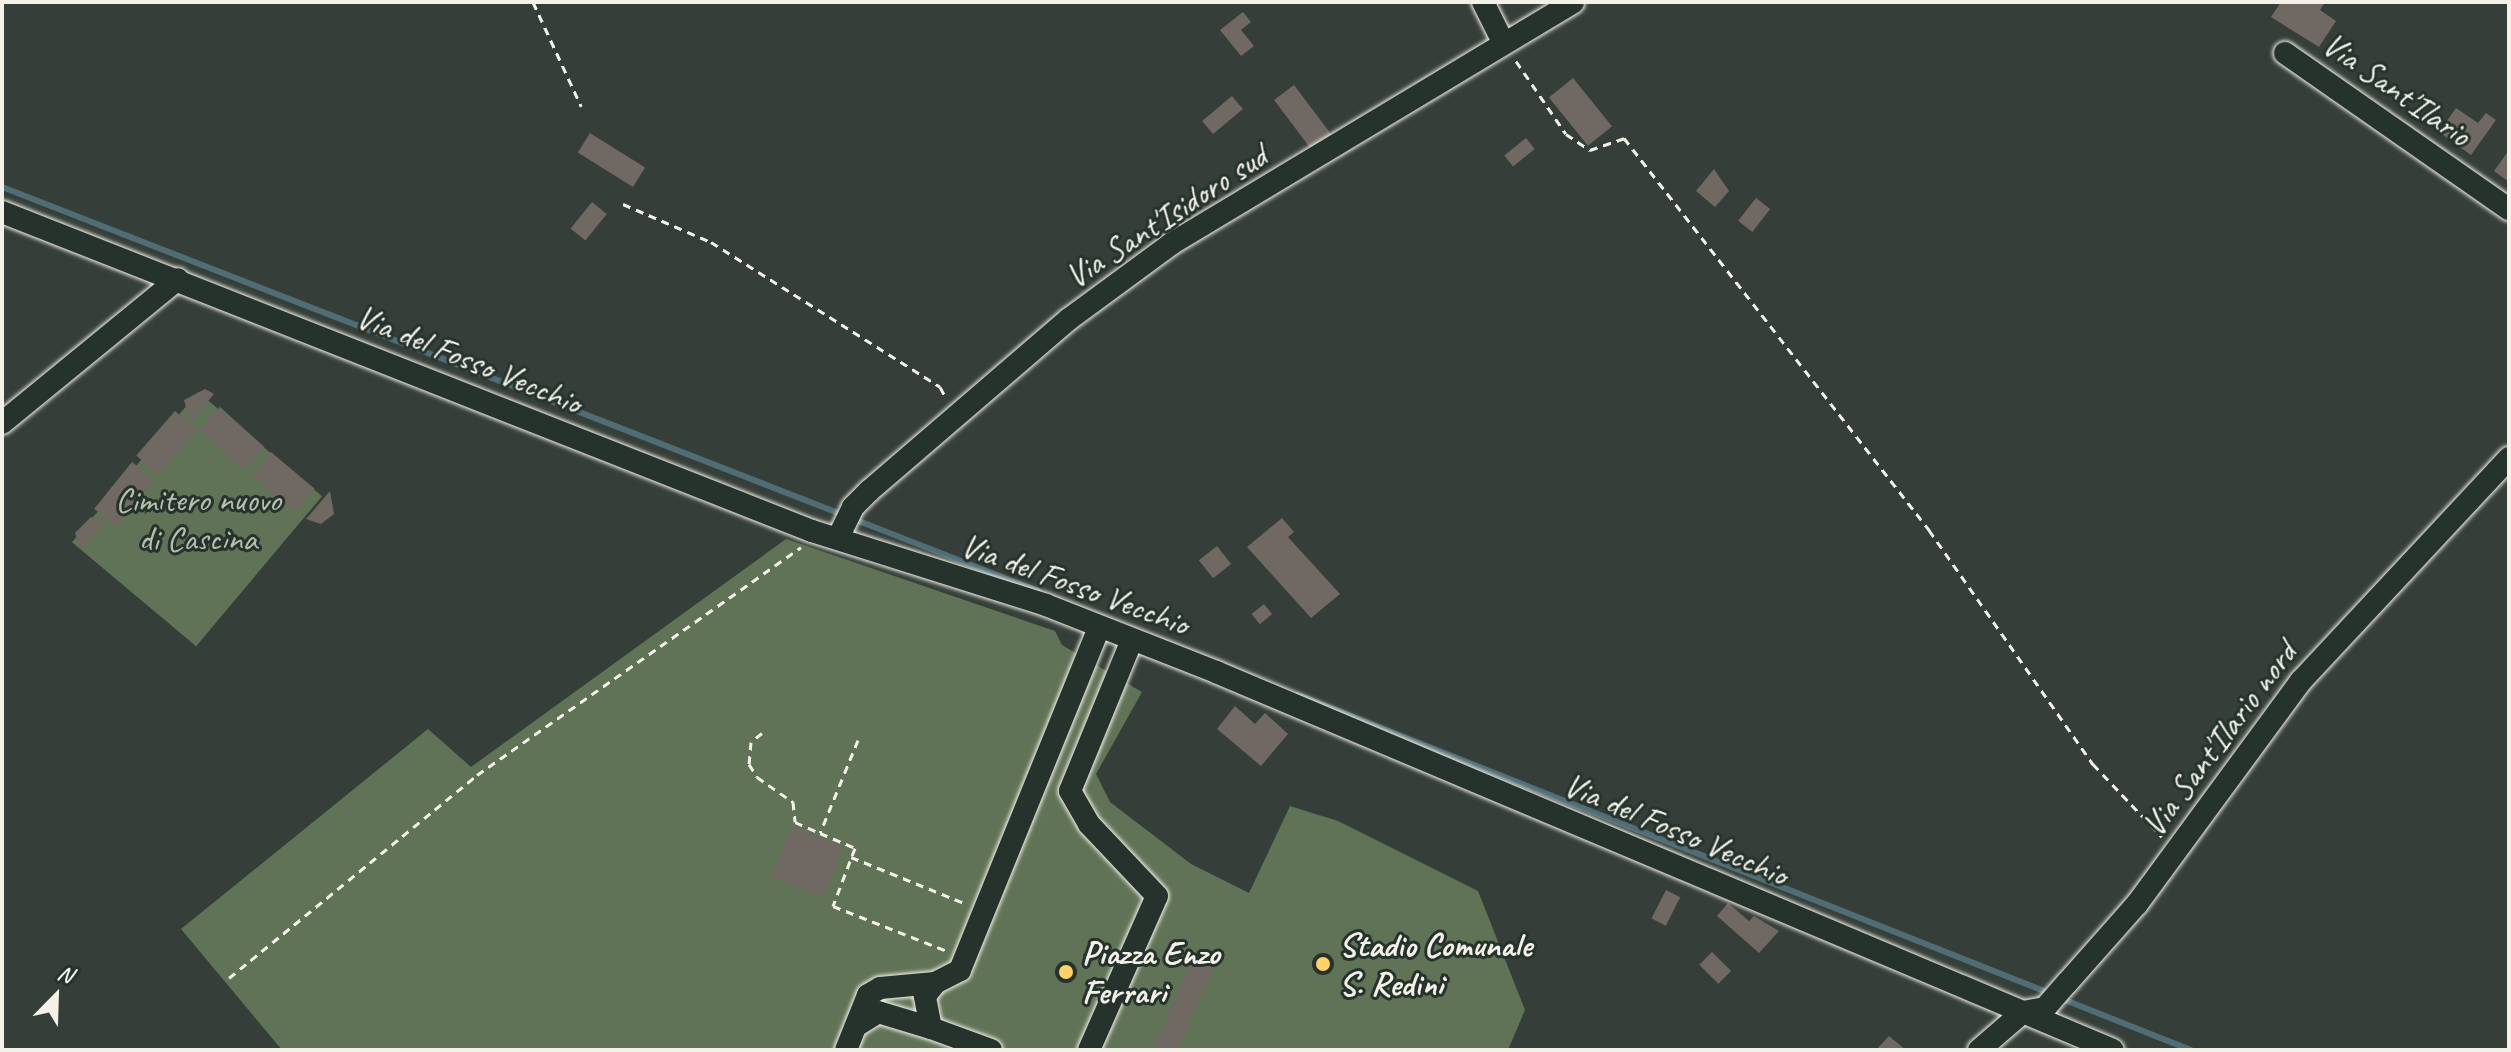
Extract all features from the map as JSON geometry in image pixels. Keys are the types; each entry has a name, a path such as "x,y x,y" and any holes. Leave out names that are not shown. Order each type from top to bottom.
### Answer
{"street":[{"path":"1483,2 1503,42"},
{"name":"Via Sant'Isidoro sud","path":"845,523 957,417 1069,319 1171,244 1318,161 1503,42 1573,2"},
{"name":"Via Sant'Ilario","path":"2285,53 2509,209"},
{"name":"Via del Fosso Vecchio","path":"2,212 812,531 845,523 2034,1010 2113,1050"},
{"path":"2,423 178,279"},
{"name":"Via Sant'Ilario nord","path":"1979,1050 2067,983 2175,852 2301,681 2509,458"},
{"path":"846,1050 868,995 880,988 935,983 960,970 1099,627"},
{"path":"1070,791 1132,640"},
{"path":"1037,784 1070,791 1089,824 1157,896 1089,1050"},
{"path":"931,1028 925,996 935,983"},
{"path":"856,1026 878,1012 991,1050"}],"path":[{"path":"533,2 581,106"},
{"path":"1503,42 1566,134 1590,150 1624,138 1929,530 2093,764 2175,852"},
{"path":"623,204 711,242 927,378 940,387 957,417"},
{"path":"229,978 477,775 683,627 796,554 812,531"},
{"path":"762,733 751,742 749,764 757,777 793,802 795,822 855,848 833,906 966,958"},
{"path":"820,833 858,740"},
{"path":"851,857 985,911"}],"green space":[{"name":"Cimitero nuovo di Cascina","path":"198,392 322,496 196,646 72,542"},
{"path":"786,539 1055,631 1062,645 1142,692 1096,774 1110,802 1191,864 1249,893 1290,806 1338,821 1478,891 1525,1010 1508,1050 282,1050 181,929 428,729 471,767"}],"building":[{"path":"2281,2 2325,2 2320,10 2336,21 2319,47 2271,17"},
{"path":"1243,12 1251,22 1241,30 1254,46 1241,56 1220,30"},
{"path":"1573,78 1612,126 1588,146 1549,98"},
{"path":"1294,85 1332,135 1312,150 1274,100"},
{"path":"1232,96 1243,109 1213,134 1202,121"},
{"path":"2456,108 2478,123 2486,113 2496,120 2471,155 2439,132"},
{"path":"590,133 645,167 633,187 578,153"},
{"path":"1526,138 1535,149 1513,167 1504,156"},
{"path":"2509,150 2509,182 2494,171"},
{"path":"1714,169 1729,191 1715,207 1696,191"},
{"path":"1756,198 1770,209 1752,232 1738,221"},
{"path":"592,202 607,214 585,240 571,228"},
{"path":"205,389 214,394 190,422 184,400"},
{"path":"220,407 265,447 244,470 199,430"},
{"path":"175,411 197,430 158,475 136,456"},
{"path":"271,452 315,489 295,512 252,475"},
{"path":"132,462 154,480 116,526 94,509"},
{"path":"330,491 334,514 321,524 306,519"},
{"path":"91,517 106,522 81,549 75,533"},
{"path":"1282,518 1294,532 1288,537 1340,594 1311,618 1247,547"},
{"path":"1217,546 1231,564 1213,578 1199,560"},
{"path":"1264,604 1272,614 1260,624 1252,614"},
{"path":"1235,706 1255,724 1265,713 1288,734 1261,766 1217,729"},
{"path":"792,826 844,847 823,898 771,877"},
{"path":"1666,890 1680,897 1666,926 1651,919"},
{"path":"1728,903 1749,921 1754,916 1779,931 1759,953 1717,916"},
{"path":"1712,952 1731,971 1718,984 1699,965"},
{"path":"1193,956 1214,965 1178,1050 1153,1050"},
{"path":"1889,1036 1906,1050 1876,1050"}],"waterway":[{"path":"2,187 1038,591"},
{"path":"1298,695 2049,993"},
{"path":"2060,998 2191,1050"}],"place":[{"name":"Stadio Comunale S. Redini","path":"1323,964"},
{"name":"Piazza Enzo Ferrari","path":"1066,972"}]}
